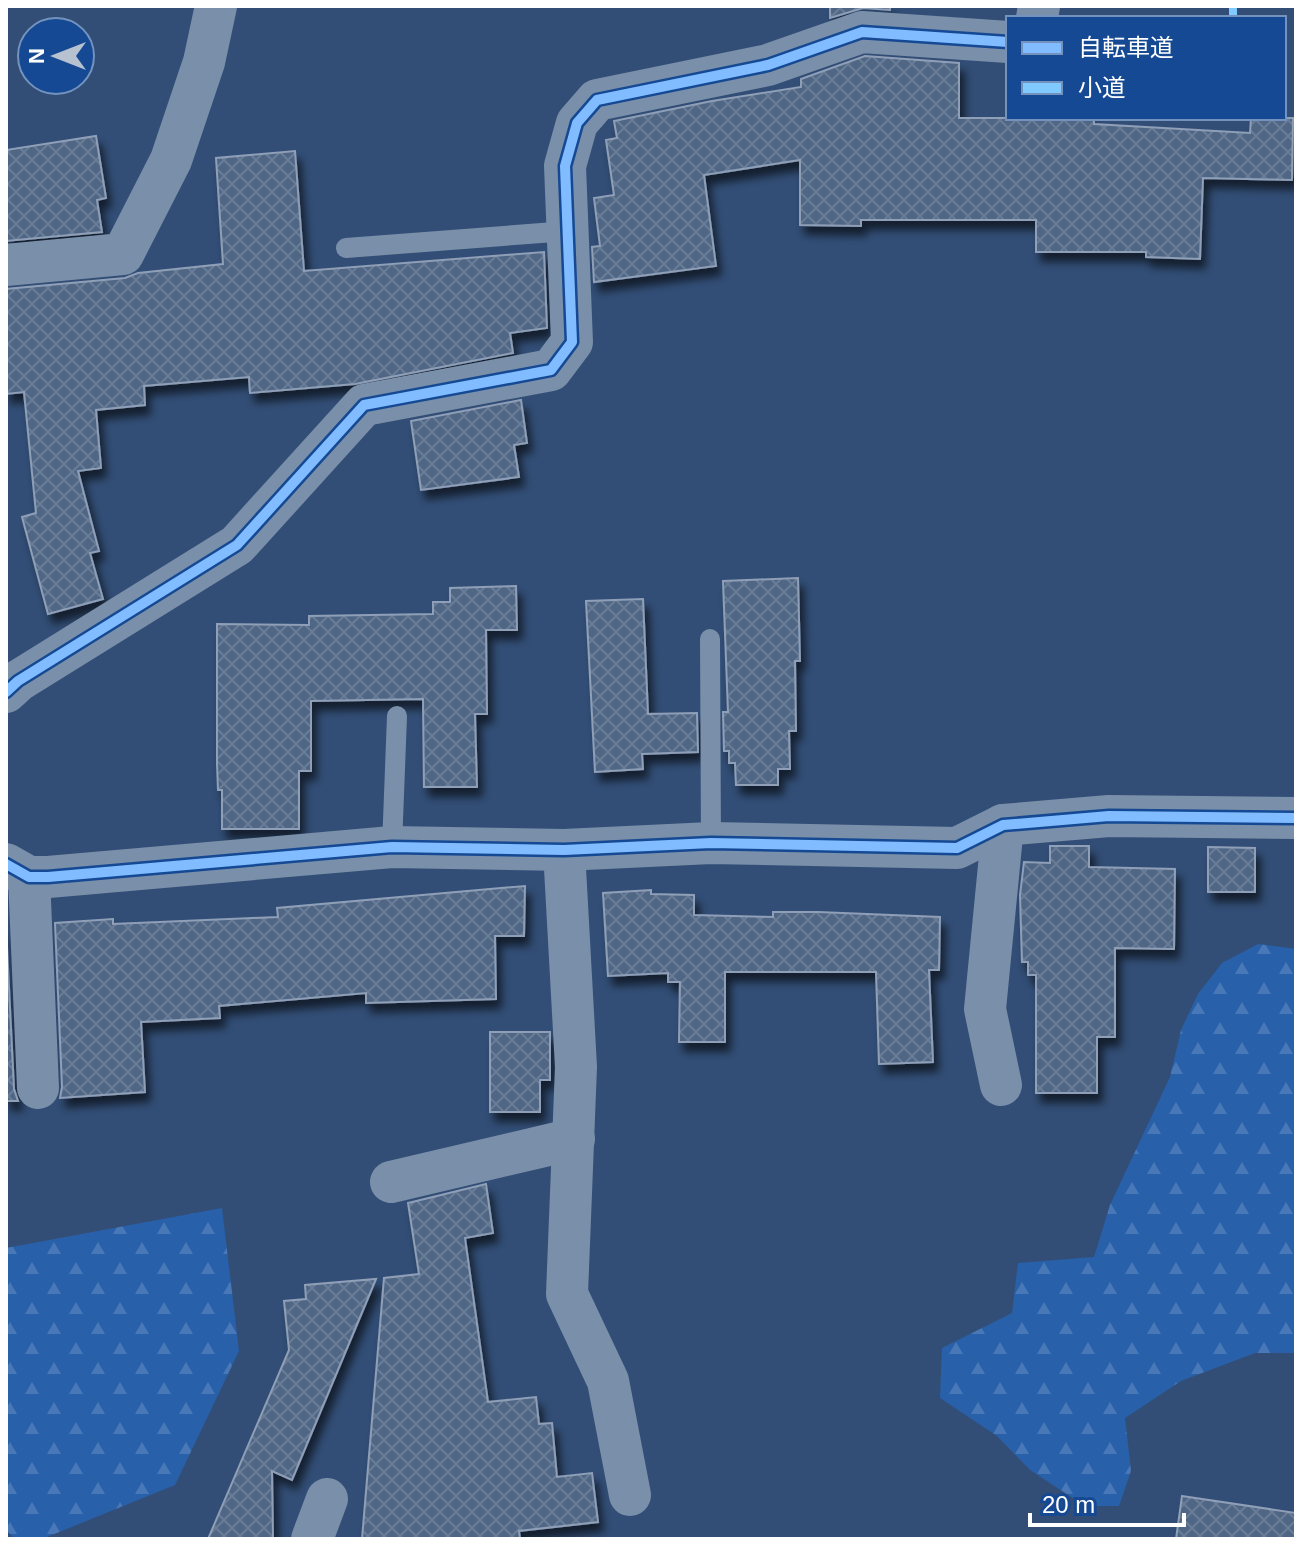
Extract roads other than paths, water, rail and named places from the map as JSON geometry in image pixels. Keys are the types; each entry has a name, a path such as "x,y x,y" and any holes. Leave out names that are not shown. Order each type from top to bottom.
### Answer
{"street":[{"path":"6,265 123,254 171,160 204,62 216,6"},
{"path":"6,692 18,681 237,545 364,405 551,370 572,342 565,166 577,123 597,100 768,65 862,32 1006,42"},
{"path":"38,1088 18,870 392,847 564,850 711,843 957,848 1003,825 1109,816 1296,818"},
{"path":"1001,1085 985,1009 1003,825"},
{"path":"564,850 576,1067 567,1294 608,1381 630,1495"},
{"path":"391,1182 574,1139"},
{"path":"312,1539 327,1499"}],"lane":[{"path":"346,248 568,231"},
{"path":"710,639 711,843"},
{"path":"392,847 397,716"}]}
